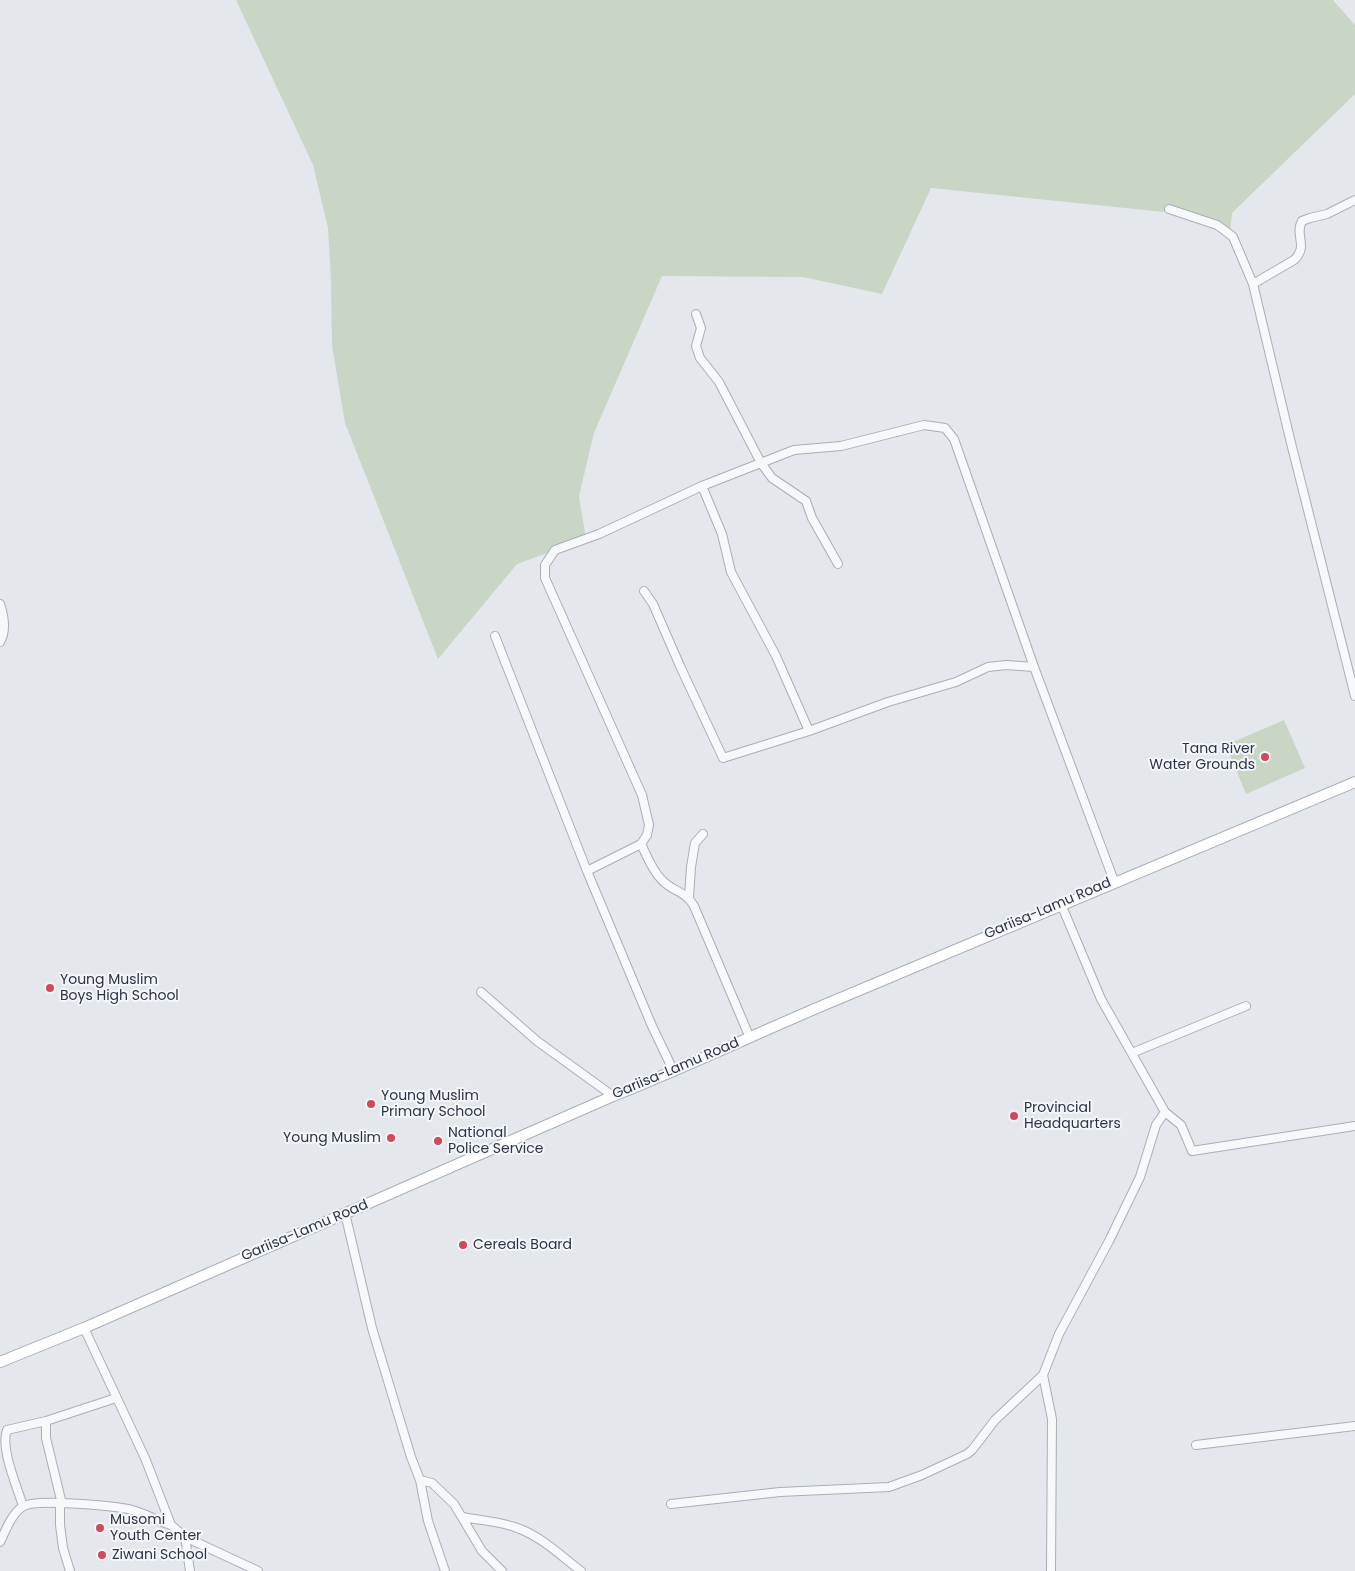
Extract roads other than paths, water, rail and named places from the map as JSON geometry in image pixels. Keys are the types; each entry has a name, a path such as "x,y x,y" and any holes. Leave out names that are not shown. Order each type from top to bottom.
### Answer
{"street":[{"path":"1253,284 1300,255 1302,248 1299,228 1302,221 1327,214 1355,200"},
{"path":"1169,209 1217,225 1232,237 1253,284 1355,696"},
{"path":"696,314 701,328 696,346 700,358 719,382 761,463 772,478 806,501 812,518 838,564"},
{"path":"587,870 641,844 647,835 649,825 642,795 545,578 545,565 555,550 599,534 702,486 794,450 841,446 924,425 945,428 954,439 1034,667 1114,881"},
{"path":"702,486 722,534 732,572 776,656 809,732"},
{"path":"644,591 653,604 723,758 809,732 888,702 956,682 988,667 1006,664 1034,667"},
{"path":"0,604 4,624 0,642"},
{"path":"495,636 587,870 652,1026 674,1072"},
{"name":"Gariisa-Lamu Road","path":"0,1362 84,1328 612,1096 674,1072 1114,881 1355,782"},
{"path":"703,834 695,844 689,897 750,1038"},
{"path":"641,844 660,879 670,887 689,897"},
{"path":"1061,904 1101,999 1165,1112 1181,1125 1192,1151 1355,1126"},
{"path":"481,992 537,1041 612,1096"},
{"path":"1132,1053 1246,1006"},
{"path":"671,1504 780,1492 889,1487 937,1469 967,1454 995,1420 1043,1375 1059,1334 1109,1241 1140,1177 1156,1125 1165,1112"},
{"path":"345,1213 372,1328 420,1480 428,1520 445,1571"},
{"path":"84,1328 145,1458 171,1525"},
{"path":"1043,1375 1052,1420 1051,1571"},
{"path":"23,1506 3,1450 3,1440 7,1430 46,1421 116,1398"},
{"path":"46,1421 46,1438 61,1504 60,1525 63,1548 70,1571"},
{"path":"1196,1445 1355,1426"},
{"path":"420,1480 432,1483 454,1504 482,1551 502,1571"},
{"path":"0,1542 10,1521 23,1506 29,1504 61,1504 130,1510 171,1525 185,1537 258,1571"},
{"path":"463,1517 519,1528 546,1543 581,1571"},
{"path":"185,1537 190,1571"}],"place":[{"name":"Tana River Water Grounds","path":"1265,757"},
{"name":"Young Muslim Boys High School","path":"50,988"},
{"name":"Young Muslim Primary School","path":"371,1104"},
{"name":"Provincial Headquarters","path":"1014,1116"},
{"name":"Young Muslim","path":"391,1138"},
{"name":"National Police Service","path":"438,1141"},
{"name":"Cereals Board","path":"463,1245"},
{"name":"Musomi Youth Center","path":"100,1528"},
{"name":"Ziwani School","path":"102,1555"}]}
